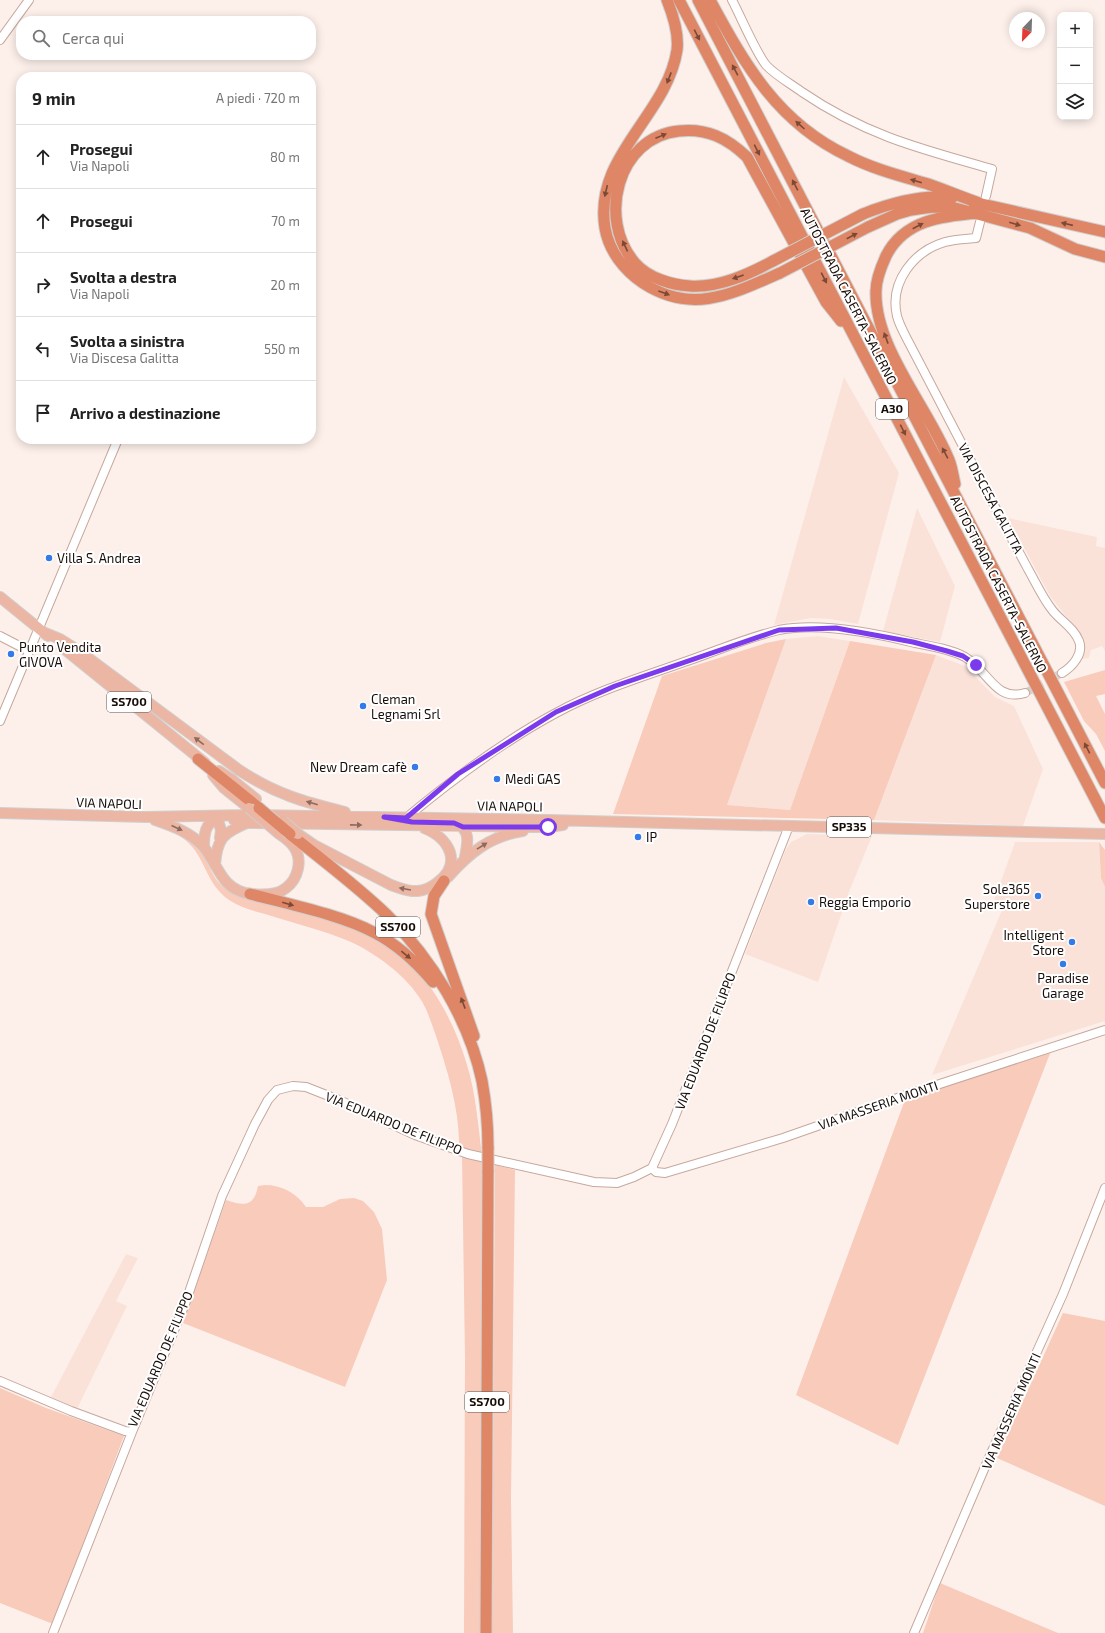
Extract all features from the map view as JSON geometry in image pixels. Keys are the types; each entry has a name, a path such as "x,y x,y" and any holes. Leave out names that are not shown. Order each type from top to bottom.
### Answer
{"highway":[{"path":"667,0 674,17 677,48 673,68 658,101 620,154 610,175 605,194 603,217 607,237 618,260 630,274 653,289 666,295 689,300 722,297 780,273 868,227 897,214 932,207 980,209"},
{"name":"AUTOSTRADA CASERTA-SALERNO","path":"679,0 1105,818"},
{"name":"AUTOSTRADA CASERTA-SALERNO","path":"698,0 1105,782"},
{"path":"710,0 739,54 752,74 787,113 806,130 847,156 872,167 1030,228 1075,249 1105,257"},
{"path":"856,340 826,302 747,157 727,140 717,135 702,131 688,130 673,132 659,136 647,142 634,156 617,188 615,204 618,229 624,248 636,264 652,275 670,283 691,286 737,278 774,261 863,214 892,203 939,196 980,209 1105,232"},
{"path":"960,504 949,460 890,349 879,318 876,304 876,290 882,266 889,251 904,234 920,224 944,216 980,209"},
{"name":"SS700","path":"198,758 258,808 294,834 388,916 414,946 452,1001 472,1048 478,1068 488,1124 486,1633"},
{"path":"444,881 434,896 431,914 476,1041 479,1052 478,1068"},
{"path":"250,894 354,924 375,933 394,945 418,965 435,985 460,1034 472,1048"}],"main road":[{"path":"0,597 41,630 60,639 79,651 258,783 284,795 363,817"},
{"name":"SS700","path":"41,630 198,758"},
{"path":"146,817 171,825 187,833 204,847 219,875 227,884 237,890 250,894 275,893 286,889 298,872 299,861 295,848 278,833 258,808"},
{"name":"VIA NAPOLI","path":"0,813 146,817 217,817 247,815 384,817 593,822"},
{"path":"204,847 204,834 207,826 217,817 221,830 216,852 215,865"},
{"name":"VIA NAPOLI","path":"217,817 247,823 463,827 548,827 593,822"},
{"path":"384,817 412,822 454,823 463,827 467,834 465,857"},
{"name":"SP335","path":"593,822 1105,834"},
{"path":"220,838 228,832 247,823"},
{"path":"294,834 391,885 402,890 418,891 430,888 441,880 448,870 451,854 448,845 440,836 421,826"},
{"path":"444,881 465,857 486,843 516,832 548,827"}],"street":[{"path":"17,16 29,0"},
{"path":"732,0 766,65 789,83 827,108 866,129 914,147 992,169 980,209"},
{"path":"0,40 16,18"},
{"name":"VIA DISCESA GALITTA","path":"980,209 976,238 945,242 923,252 906,269 900,283 897,297 897,314 907,339 1028,569 1053,611 1074,633 1079,641 1080,648 1074,664 1062,673"},
{"path":"0,721 29,651 41,630 116,444"},
{"path":"406,818 458,774 556,712 615,686 779,630 836,628 913,642 963,656 976,665 1003,693 1014,696 1025,693"},
{"path":"0,636 29,651"},
{"name":"VIA EDUARDO DE FILIPPO","path":"0,1381 71,1411 125,1431 132,1432 185,1304 222,1196 255,1124 268,1100 277,1090 293,1086 306,1087 339,1100 415,1135 468,1154 594,1182 617,1183 634,1178 652,1168 672,1124 789,826"},
{"name":"VIA MASSERIA MONTI","path":"652,1168 656,1172 665,1173 782,1138 906,1094 1105,1030"},
{"name":"VIA MASSERIA MONTI","path":"914,1633 988,1460 1063,1294 1105,1188"},
{"path":"53,1633 132,1432"}],"shaded area":[{"path":"844,377 899,473 858,624 830,619 811,618 774,625"},
{"path":"917,508 955,586 940,642 883,631"},
{"path":"1008,518 1097,537 1096,546 1105,548 1105,651 1102,646 1091,650 1089,658 1082,659 1084,650 1081,635 1050,596"},
{"path":"817,636 850,641 790,810 727,805 786,639"},
{"path":"786,639 727,805 790,810 850,641 936,655 874,820 613,814 662,676 766,643"},
{"path":"936,655 965,666 995,697 1014,706 1043,769 1023,826 874,820"},
{"path":"1105,670 1105,694 1096,696 1105,714 1105,751 1096,734 1084,721 1064,682"},
{"path":"179,832 198,846 216,879 224,887 234,893 261,903 322,916 344,924 377,939 398,952 414,967 431,989 446,1013 463,1052 473,1087 482,1155 459,1148 459,1134 455,1104 440,1047 424,1005 406,981 389,965 370,952 351,942 319,930 246,909 225,897 211,879 195,851 188,842 177,834"},
{"path":"807,834 872,836 849,892 818,982 745,954 786,849 791,842"},
{"path":"1015,842 1099,842 1101,878 1105,887 1105,1021 932,1075 1002,910 992,906"},
{"path":"1099,842 1105,850 1105,887 1101,878"},
{"path":"1051,1051 898,1445 796,1395 906,1097"},
{"path":"462,1156 482,1160 480,1633 464,1633 465,1358"},
{"path":"495,1165 515,1170 511,1499 513,1633 492,1633"},
{"path":"265,1185 283,1188 298,1198 306,1207 323,1207 340,1199 354,1198 363,1201 374,1212 382,1229 387,1280 345,1387 183,1323 226,1200 243,1204 247,1203 254,1198 258,1186"},
{"path":"126,1254 138,1258 116,1301 127,1306 77,1409 51,1397"},
{"path":"1063,1313 1105,1321 1105,1506 997,1458"},
{"path":"0,1388 46,1408 124,1436 53,1624 0,1603"},
{"path":"940,1583 1058,1633 923,1633"}],"tunnel":[{"path":"1025,693 1062,673"}],"place":[{"name":"Villa S. Andrea","path":"49,558"},
{"name":"Punto Vendita GIVOVA","path":"11,654"},
{"name":"Cleman Legnami Srl","path":"363,706"},
{"name":"New Dream cafè","path":"415,767"},
{"name":"Medi GAS","path":"497,779"},
{"name":"IP","path":"638,837"},
{"name":"Sole365 Superstore","path":"1038,896"},
{"name":"Reggia Emporio","path":"811,902"},
{"name":"Intelligent Store","path":"1072,942"},
{"name":"Paradise Garage","path":"1063,964"}],"route":[{"path":"548,827 463,827 454,823 412,822 384,817 406,818 458,774 556,712 615,686 779,630 836,628 913,642 963,656 976,665"}]}
